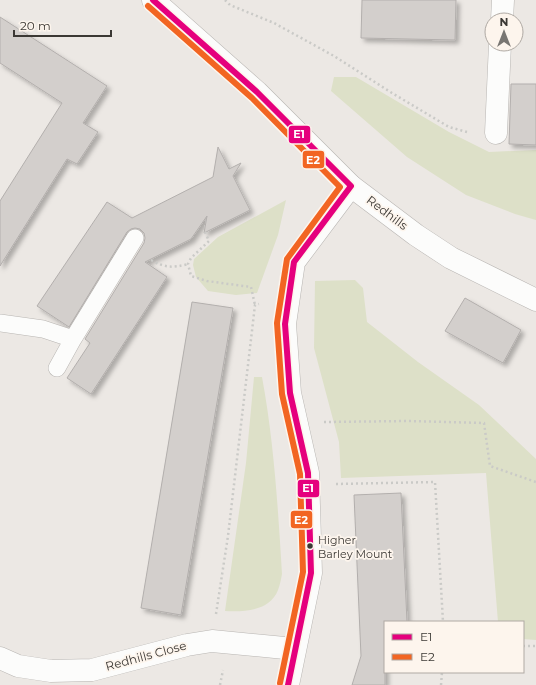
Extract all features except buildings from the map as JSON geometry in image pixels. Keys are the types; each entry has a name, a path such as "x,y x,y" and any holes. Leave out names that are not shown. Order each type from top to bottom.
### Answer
{"street":[{"name":"Redhills","path":"153,0 257,92 352,186 416,235 451,258 536,300"},
{"path":"502,12 503,0"},
{"path":"496,133 500,52"},
{"path":"288,685 311,573 308,473 290,393 285,324 294,262 352,186"},
{"name":"Redhills Close","path":"0,658 18,666 51,671 92,670 187,645 212,640 295,649"}],"lane":[{"path":"57,368 73,338 136,238"},
{"path":"0,323 43,329 73,338"}],"path":[{"path":"225,0 230,5 274,23 334,56 449,127 474,134 496,133"},
{"path":"205,232 209,241 190,258 188,264 191,276 207,282 251,287 255,305 228,536 212,640"},
{"path":"158,264 174,268 188,264"},
{"path":"255,305 289,294"},
{"path":"297,422 408,421 484,423 490,466 536,482"},
{"path":"335,484 434,482 443,621"},
{"path":"524,646 536,646"},
{"path":"441,685 442,673"}],"green space":[{"path":"334,77 356,77 449,132 489,152 536,150 536,220 515,214 466,195 407,157 331,91"},
{"path":"286,200 278,235 257,293 236,295 208,291 196,277 193,265 194,259 218,237"},
{"path":"355,280 363,288 367,322 418,362 479,405 536,459 536,640 524,639 524,621 498,621 486,473 341,478 339,442 314,348 315,281"},
{"path":"254,377 262,377 270,426 282,574 278,590 274,597 263,606 256,609 225,611 246,463"}],"transit line":[{"name":"E1","path":"153,0 257,92 351,186 294,262 285,324 290,393 308,473 311,573 288,685"},
{"name":"E2","path":"148,6 252,98 340,187 287,259 277,323 282,394 300,474 303,572 280,683"}],"place":[{"name":"Higher Barley Mount","path":"310,546"}]}
